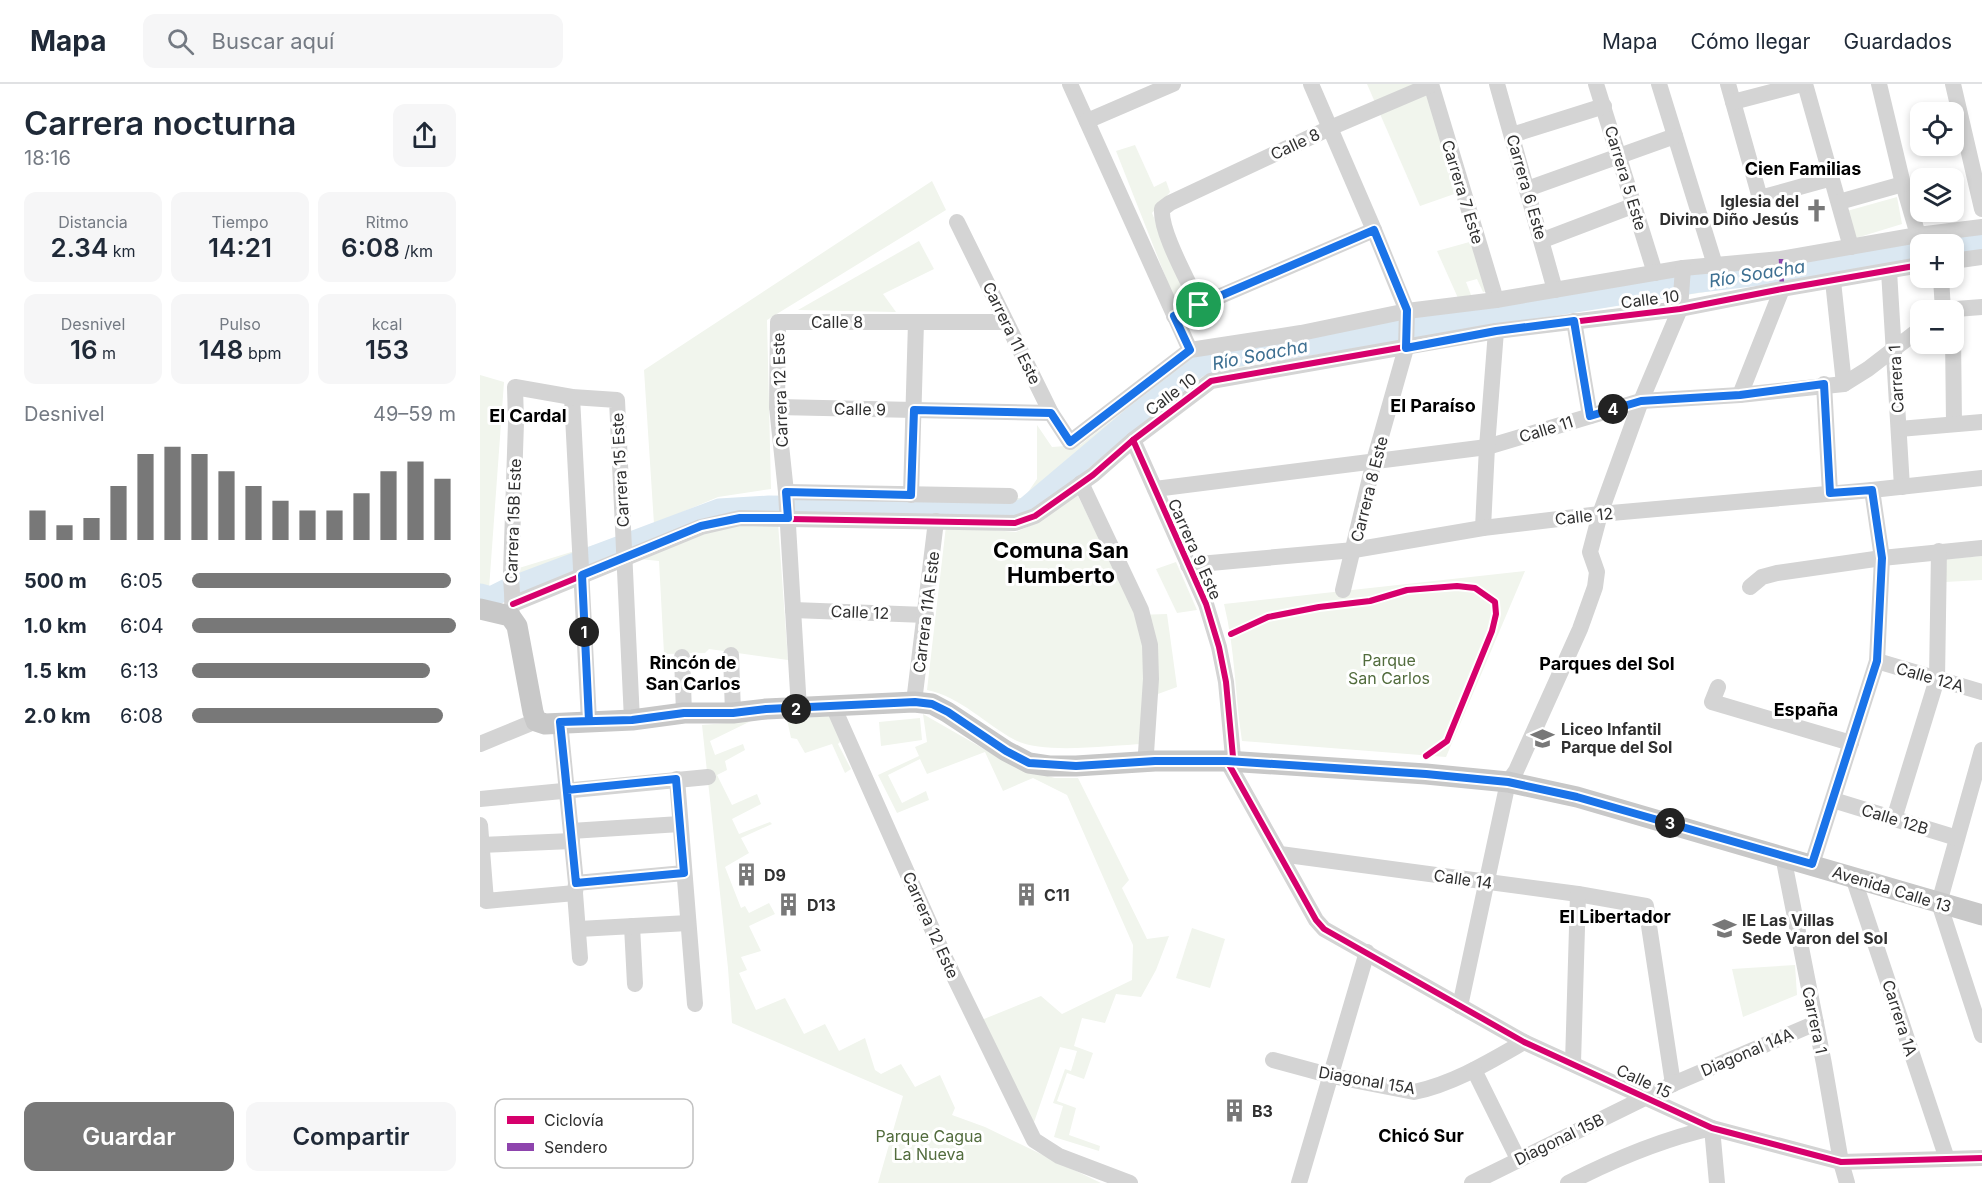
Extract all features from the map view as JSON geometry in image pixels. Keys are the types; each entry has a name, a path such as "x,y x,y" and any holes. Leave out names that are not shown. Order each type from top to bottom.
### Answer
{"main road":[{"path":"480,609 511,605"},
{"name":"Carrera 15B Este","path":"511,605 536,721"},
{"name":"Avenida Calle 13","path":"536,721 545,724 632,720 684,713 733,713 766,709 915,702 932,704 1029,763 1076,766 1227,761 1426,774 1508,782 1577,797 1982,915"}],"street":[{"path":"1070,84 1190,350"},
{"path":"1087,122 1173,84"},
{"name":"Carrera 8 Este","path":"1311,84 1407,310 1406,348 1374,461 1343,590"},
{"name":"Calle 8","path":"1199,305 1161,218 1162,209 1170,203 1330,128 1431,84"},
{"name":"Carrera 7 Este","path":"1431,84 1496,300"},
{"name":"Carrera 6 Este","path":"1497,84 1556,290"},
{"name":"Carrera 5 Este","path":"1596,84 1655,273"},
{"path":"1659,84 1715,265"},
{"path":"1728,84 1760,198 1832,178"},
{"path":"1733,102 1803,84 1851,247"},
{"path":"1879,84 1918,234"},
{"path":"1953,84 1982,209"},
{"path":"1512,135 1604,106"},
{"path":"1527,189 1619,154 1675,136"},
{"path":"1839,202 1903,184"},
{"path":"1543,240 1635,205"},
{"name":"Carrera 11 Este","path":"957,222 1051,413 1070,442"},
{"name":"Calle 10","path":"1926,234 1982,227"},
{"path":"1174,316 1374,230"},
{"name":"Calle 10","path":"1070,442 1190,350 1301,333 1407,310 1496,300 1683,268 1781,259 1910,236"},
{"path":"1964,259 1982,256"},
{"name":"Calle 10","path":"787,506 936,521 1015,523 1035,516 1082,483 1132,440 1211,381 1496,331 1680,309 1910,267"},
{"path":"1460,1006 1508,782 1580,629 1595,587 1597,572 1590,552 1600,514 1641,401 1680,309 1683,268"},
{"name":"Carrera 1","path":"1889,271 1902,487"},
{"path":"1833,281 1844,384 1910,337"},
{"path":"1740,395 1782,289"},
{"path":"1964,308 1982,307"},
{"name":"Calle 8","path":"778,322 1005,321"},
{"path":"1574,321 1590,416"},
{"name":"Carrera 12 Este","path":"778,322 777,407 787,506 799,709"},
{"path":"911,495 916,322"},
{"path":"1483,528 1486,447 1496,331"},
{"path":"1953,354 1954,424"},
{"path":"1824,384 1830,493"},
{"name":"Calle 11","path":"1155,489 1486,447 1641,401 1740,395 1824,384 1844,384"},
{"name":"Carrera 15B Este","path":"511,605 515,387 572,397"},
{"path":"572,397 589,721"},
{"name":"Carrera 15 Este","path":"572,397 617,400 632,720"},
{"name":"Calle 9","path":"777,407 1051,413"},
{"path":"1899,429 1982,422"},
{"name":"Carrera 9 Este","path":"1132,440 1206,604 1219,647 1224,670 1233,757 1227,761"},
{"name":"Calle 12","path":"1188,565 1354,550 1483,528 1600,514 1982,478"},
{"path":"1082,483 1141,610 1150,645 1151,679 1146,753 1143,762"},
{"path":"1812,864 1877,661 1882,558 1872,490"},
{"name":"Calle 10","path":"511,605 581,565 624,548 701,526 787,506 911,495 1010,496"},
{"name":"Carrera 11A Este","path":"915,702 936,521"},
{"path":"1750,587 1762,576 1882,558 1982,548"},
{"path":"1894,819 1937,679 1939,551"},
{"name":"Calle 12","path":"793,610 926,615"},
{"path":"731,655 733,713"},
{"path":"682,657 684,713"},
{"name":"Calle 12A","path":"1877,661 1982,692"},
{"path":"1718,687 1712,702 1851,743"},
{"name":"Carrera 12 Este","path":"833,706 945,958 1034,1140 1059,1156 1130,1183"},
{"path":"480,744 536,721"},
{"path":"560,722 572,836 580,958"},
{"path":"1982,750 1939,903 1982,1035"},
{"path":"1227,761 1280,854"},
{"path":"480,799 708,777"},
{"path":"676,779 695,1004"},
{"name":"Calle 12B","path":"1833,800 1957,838"},
{"path":"481,845 680,824"},
{"path":"480,825 486,901 684,873"},
{"name":"Calle 14","path":"1280,854 1578,894 1646,906 1673,1084"},
{"name":"Calle 15","path":"1280,854 1316,920 1324,929 1524,1042 1712,1128 1841,1162 1982,1158"},
{"name":"Carrera 1","path":"1783,856 1841,1162 1847,1183"},
{"name":"Carrera 1A","path":"1853,877 1947,1159"},
{"path":"1573,1063 1578,894"},
{"path":"579,929 688,923"},
{"path":"632,926 635,984"},
{"path":"1299,1183 1367,952"},
{"name":"Diagonal 14A","path":"1646,1096 1816,1023"},
{"name":"Diagonal 15A","path":"1273,1059 1332,1076 1414,1092 1426,1090 1474,1070 1524,1042"},
{"path":"1474,1070 1518,1159"},
{"name":"Diagonal 15B","path":"1472,1183 1495,1178 1518,1159 1646,1096"},
{"path":"1574,1182 1658,1144 1691,1132 1712,1128 1717,1183"}],"green space":[{"path":"1367,84 1431,84 1460,192 1420,206"},
{"path":"1135,145 1154,187 1166,181 1170,192 1152,213 1188,301 1177,306 1116,151"},
{"path":"932,181 946,210 767,320 771,489 718,497 654,524 644,370"},
{"path":"1897,197 1902,224 1853,239 1847,211"},
{"path":"1982,232 1982,250 1964,252 1964,235"},
{"path":"919,241 934,269 883,294 896,312 798,310"},
{"path":"1473,241 1490,291 1483,292 1477,279 1466,282 1471,295 1458,298 1437,251"},
{"path":"1910,242 1910,261 1556,315 1212,372 1035,507 1015,516 696,524 575,569 522,593 519,568 653,527 718,500 788,495 1024,498 1037,479 1037,425 1052,447 1080,445 1194,356 1681,275"},
{"path":"480,375 504,382 489,589 480,587"},
{"path":"1077,494 1137,615 1167,614 1177,687 1147,698 1144,744 1060,748 1027,745 1004,734 951,699 927,690 946,526 1016,532 1034,524"},
{"path":"743,523 778,523 788,660 709,649 705,653 664,654 659,561 639,559 704,530"},
{"path":"1982,556 1982,580 1945,582 1947,559"},
{"path":"1176,562 1197,610 1177,613 1156,569"},
{"name":"Parque San Carlos","path":"1525,571 1446,757 1242,741 1224,604"},
{"path":"923,714 1017,768 1055,778 1078,778 1129,880 1122,888 1147,939 1169,936 1156,970 1141,997 1116,994 1105,1023 1082,1018 1074,1046 1093,1053 1084,1079 1067,1073 1057,1101 1076,1108 1069,1135 1100,1146 1099,1151 1054,1137 1063,1106 1053,1103 1065,1069 1071,1071 1077,1051 1060,1047 1032,1128 979,1021 1041,996 1062,1014 1132,980 1133,945 1067,795 1033,778 1003,791 985,752 927,774 920,759 888,775 902,803 926,791 929,800 897,813 878,775 919,756 915,747 927,742"},
{"path":"832,716 842,740 838,744 851,769 845,773 832,744 805,753 797,739 791,738 787,719"},
{"path":"920,718 922,740 881,746 879,722"},
{"name":"Parque Cagua La Nueva","path":"751,721 710,741 715,755 743,744 745,750 725,761 727,770 717,775 732,805 757,794 761,804 732,819 739,834 770,822 772,824 741,838 749,853 725,867 741,908 745,906 749,913 769,903 775,914 749,926 761,951 741,957 747,970 739,973 756,1010 785,998 804,1034 825,1024 839,1051 865,1038 875,1070 881,1074 901,1064 915,1087 940,1075 955,1108 952,1115 985,1127 1101,1183 878,1183 903,1096 732,1023 702,725"},
{"path":"1192,928 1225,939 1210,988 1176,978"},
{"path":"1795,965 1797,995 1743,1017 1732,969"}],"waterway":[{"name":"Río Soacha","path":"1964,242 1982,240"},
{"name":"Río Soacha","path":"480,594 491,597 511,587 719,509 769,506 1015,511 1024,509 1133,417 1198,367 1222,359 1700,282 1785,272 1910,250"}],"marked path":[{"path":"1781,259 1782,289"}],"cycle path":[{"path":"513,604 701,527 740,518 1015,523 1035,516 1093,475 1133,440 1211,381 1496,331 1680,309 1910,267"},
{"path":"1133,440 1206,604 1219,647 1226,682 1233,757 1227,761 1316,920 1324,929 1524,1042 1712,1128 1841,1162 1982,1158"},
{"path":"1231,634 1268,617 1319,607 1370,601 1407,590 1457,586 1475,588 1495,602 1496,614 1492,631 1447,741 1426,756"}],"place":[{"name":"Iglesia del Divino Diño Jesús","path":"1817,210"},
{"name":"Liceo Infantil Parque del Sol","path":"1543,738"},
{"name":"D9","path":"746,875"},
{"name":"C11","path":"1026,895"},
{"name":"D13","path":"789,905"},
{"name":"IE Las Villas Sede Varon del Sol","path":"1724,929"},
{"name":"B3","path":"1234,1111"}],"district":[{"name":"Cien Familias","path":"1803,169"},
{"name":"El Paraíso","path":"1433,406"},
{"name":"El Cardal","path":"528,416"},
{"name":"Comuna San Humberto","path":"1061,563"},
{"name":"Parques del Sol","path":"1607,664"},
{"name":"Rincón de San Carlos","path":"693,673"},
{"name":"España","path":"1806,710"},
{"name":"El Libertador","path":"1615,917"},
{"name":"Chicó Sur","path":"1421,1136"}],"route":[{"path":"1199,305 1174,316 1190,350 1070,442 1051,413 914,410 911,495 786,492 788,518 740,518 701,526 582,575 589,721 560,722 576,883 684,873 676,779 567,790 560,722 632,720 684,713 733,713 766,709 915,702 932,704 948,712 1006,751 1029,763 1076,766 1155,761 1227,761 1426,774 1508,782 1577,797 1812,864 1877,661 1882,558 1872,490 1830,493 1824,384 1740,395 1641,401 1590,416 1574,321 1496,331 1406,348 1407,310 1374,230 1199,305"}]}
